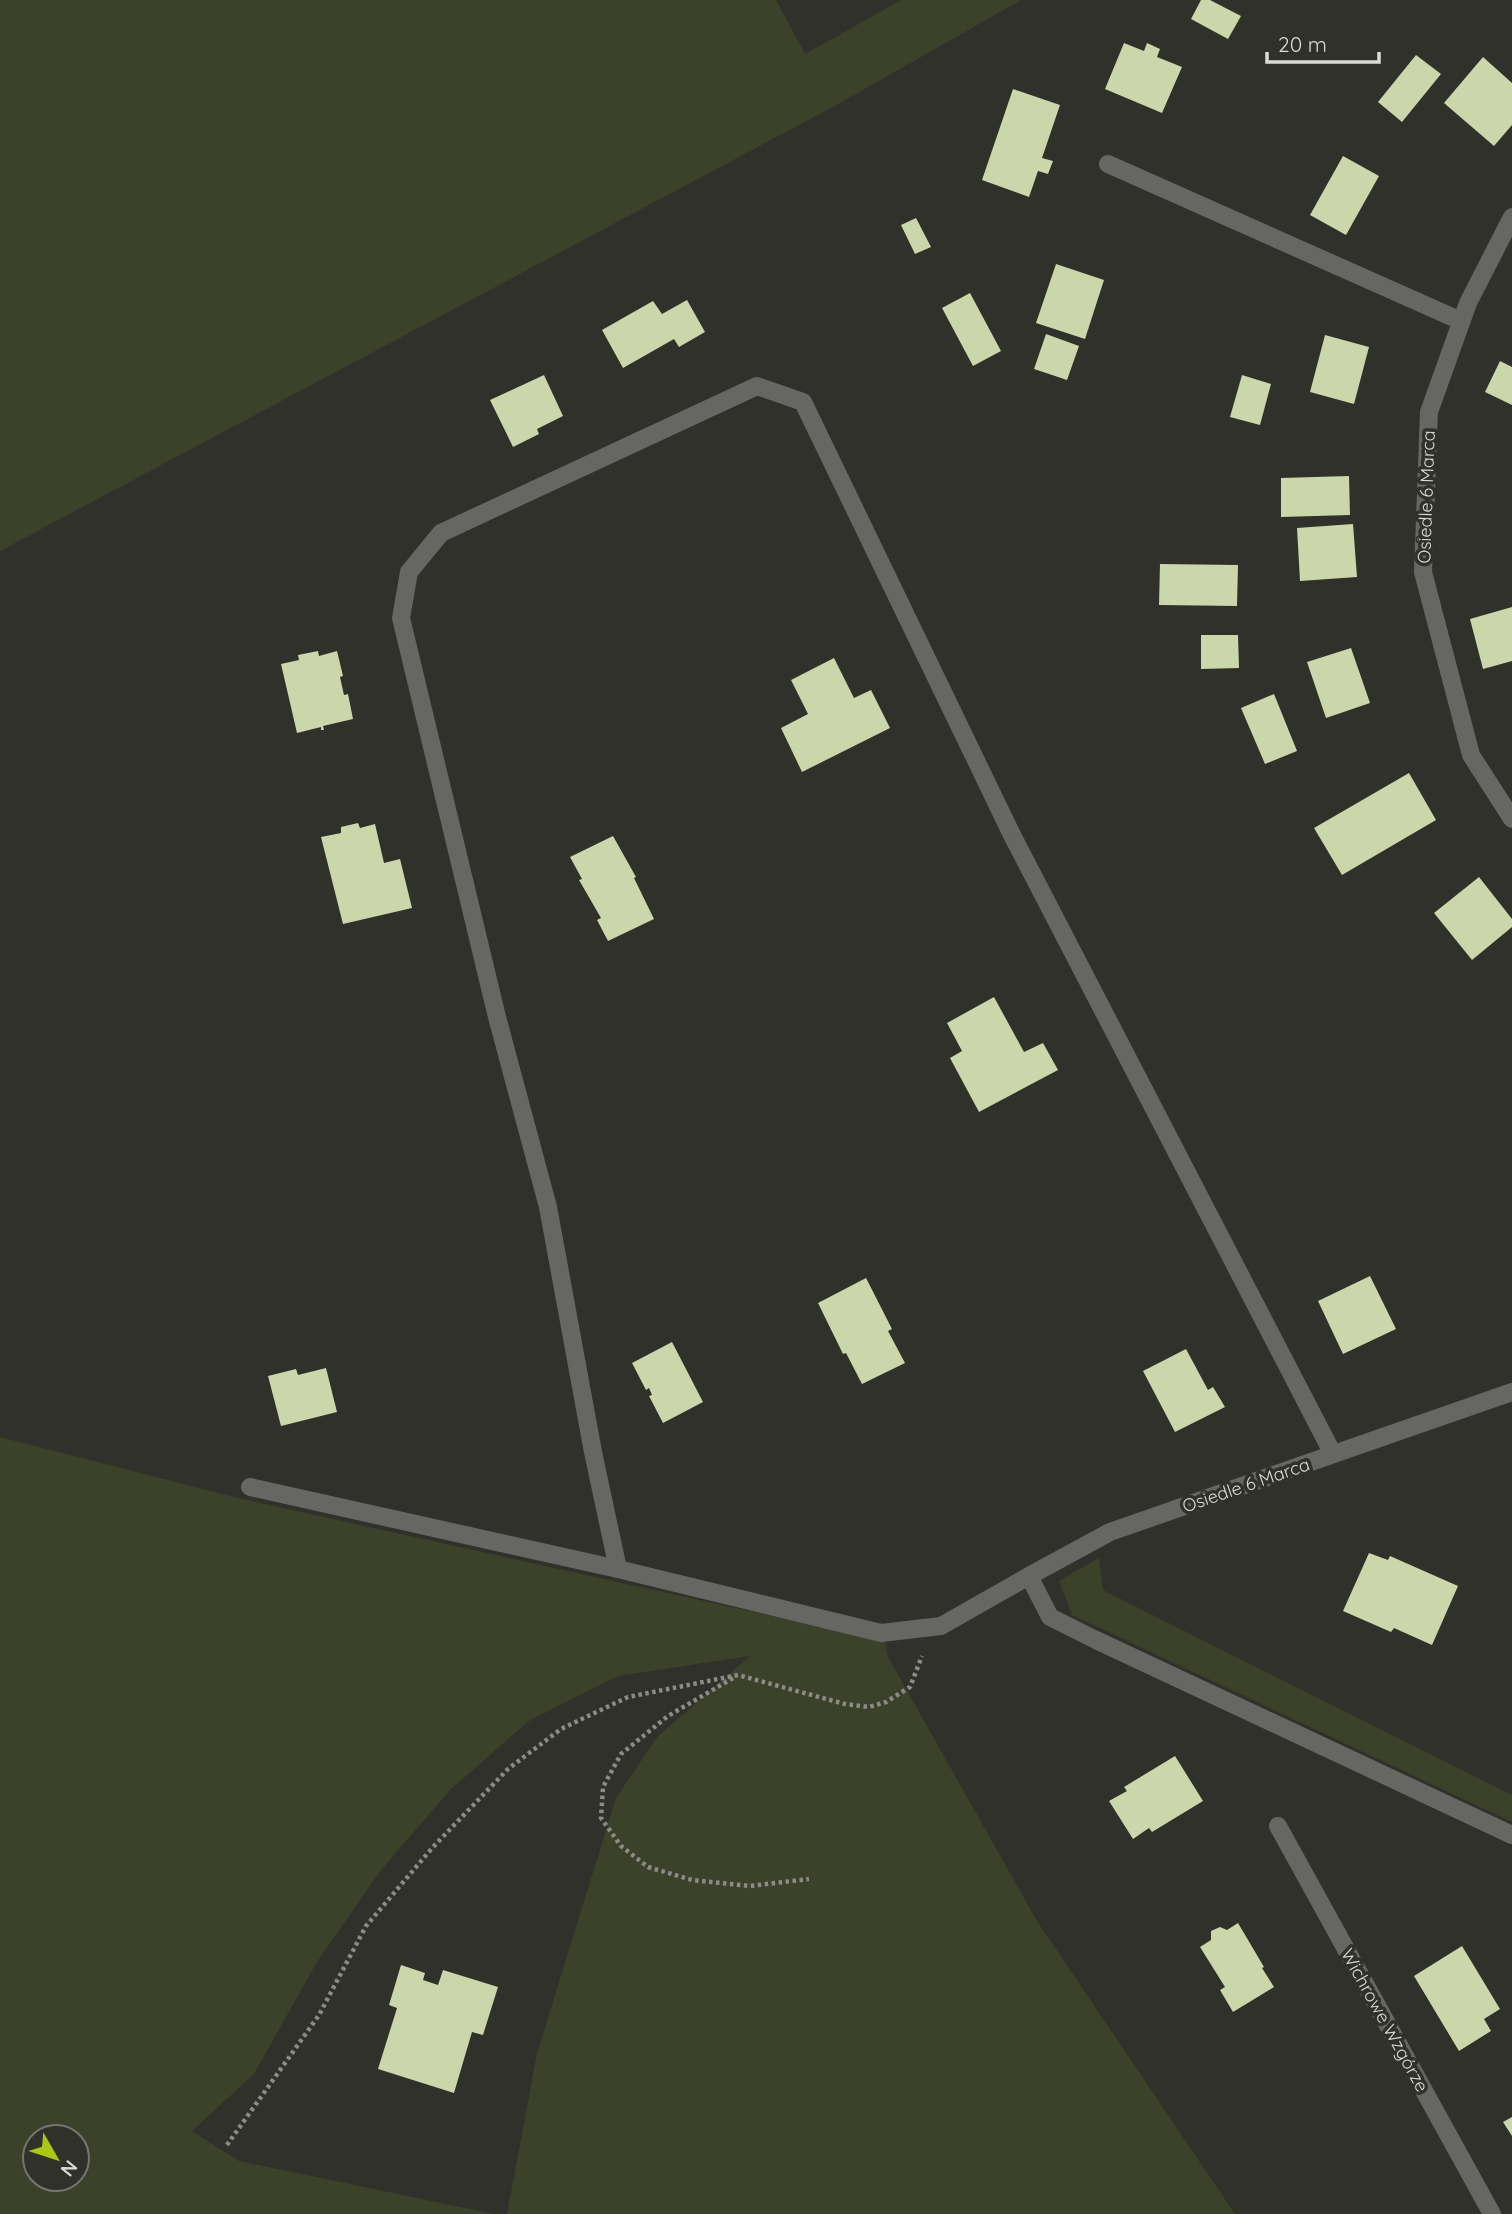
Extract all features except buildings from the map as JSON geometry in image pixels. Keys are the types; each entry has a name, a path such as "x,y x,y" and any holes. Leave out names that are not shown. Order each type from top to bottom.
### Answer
{"street":[{"path":"1108,164 1461,321"},
{"name":"Osiedle 6 Marca","path":"1512,217 1468,303 1430,412 1423,572 1471,755 1512,819"},
{"path":"618,1569 593,1451 548,1207 497,1017 401,618 409,572 441,533 757,386 803,402 1012,835 1334,1454"},
{"name":"Osiedle 6 Marca","path":"250,1486 618,1569 881,1633 941,1626 1110,1532 1512,1392"},
{"path":"1029,1576 1050,1616 1512,1835"},
{"name":"Wichrowe Wzgórze","path":"1278,1826 1492,2214"}],"path":[{"path":"227,2144 319,2015 366,1926 433,1847 508,1769 561,1728 628,1697 738,1675 845,1704 869,1707 886,1702 910,1687 921,1661 926,1628"},
{"path":"738,1675 668,1716 621,1754 603,1787 601,1818 621,1846 648,1867 692,1880 750,1886 809,1879"}],"green space":[{"path":"0,0 776,0 805,54 901,0 1021,0 833,107 0,551"},
{"path":"0,1437 238,1498 885,1641 888,1657 1037,1921 1235,2214 507,2214 537,2053 616,1798 657,1737 750,1656 618,1676 529,1721 451,1789 381,1870 317,1962 254,2074 192,2131 239,2161 494,2214 0,2214"},
{"path":"1099,1558 1103,1590 1512,1795 1512,1822 1072,1615 1059,1581"}]}
